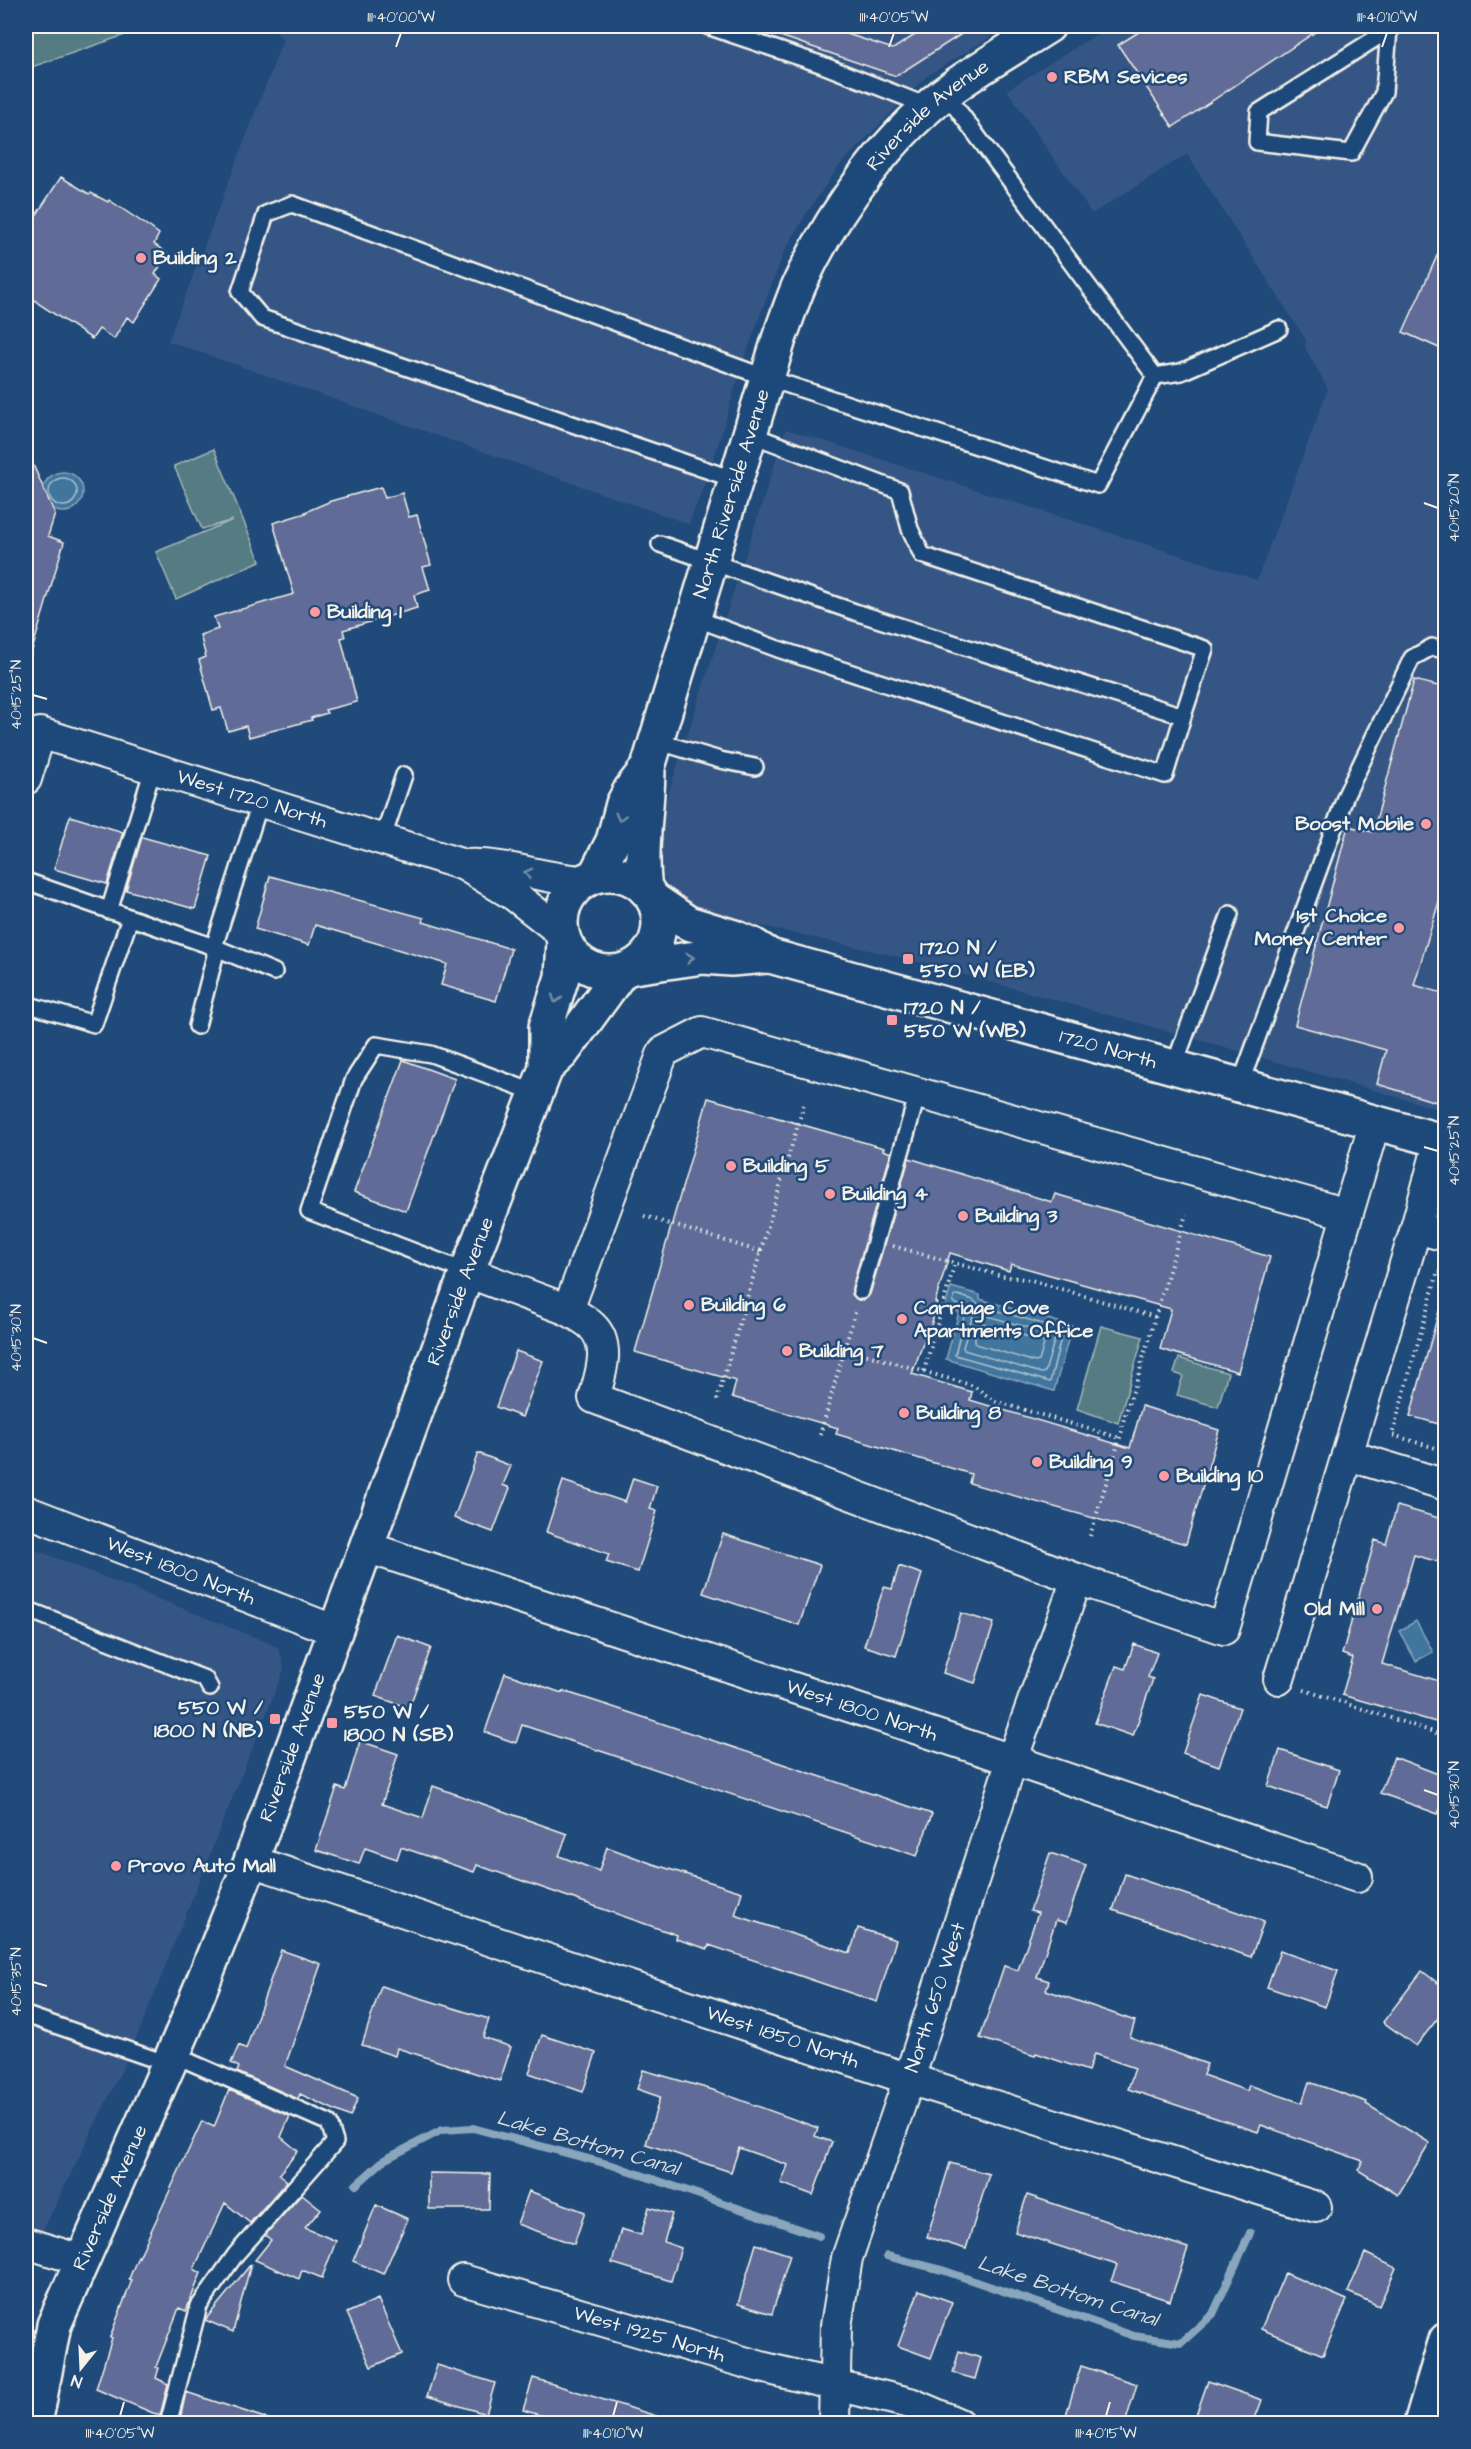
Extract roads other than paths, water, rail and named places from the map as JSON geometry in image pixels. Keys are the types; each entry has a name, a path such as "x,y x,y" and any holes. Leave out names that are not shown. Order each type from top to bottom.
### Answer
{"street":[{"name":"Riverside Avenue","path":"830,227 869,171 910,125 938,101 1048,26"},
{"name":"North Riverside Avenue","path":"649,894 642,865 642,843 652,754 767,378 800,284 830,227"},
{"name":"West 1720 North","path":"26,773 40,733 464,865 515,896 563,937"},
{"name":"North Riverside Avenue","path":"591,878 613,841 623,804 652,754"},
{"name":"West 1720 North","path":"464,865 505,866 544,877 591,878"},
{"path":"614,874 624,876 649,894 658,911 658,937 651,951 627,969 599,972 573,956 563,937 562,912 568,897 591,878 614,874"},
{"name":"1720 North","path":"649,894 688,923 734,937 770,956 1443,1141"},
{"name":"Riverside Avenue","path":"541,1081 546,1027 562,977 563,937"},
{"name":"1720 North","path":"627,969 703,957 731,959 770,956"},
{"name":"Riverside Avenue","path":"35,2424 54,2325 170,2059 251,1861 467,1272 541,1081 627,969"},
{"path":"568,1310 663,1052 702,1032 1347,1214"},
{"path":"467,1272 568,1310 593,1327 602,1344 603,1363 594,1398 1077,1579 1224,1629 1375,1122"},
{"path":"1279,1679 1443,1141"},
{"path":"1416,1228 1446,1236"},
{"path":"1347,1455 1446,1485"},
{"name":"West 1800 North","path":"26,1511 336,1631"},
{"name":"West 1800 North","path":"366,1547 1012,1760 1357,1877"},
{"name":"North 650 West","path":"834,2424 836,2326 847,2258 909,2079 1012,1760 1077,1579"},
{"name":"West 1850 North","path":"251,1861 909,2079 1316,2207"},
{"path":"26,2243 81,2260"},
{"name":"West 1925 North","path":"463,2280 761,2367 910,2403 959,2424"},
{"path":"1421,2424 1446,2340"}],"lane":[{"path":"707,26 938,101 1155,375"},
{"path":"1392,27 1384,92 1351,153 1257,142 1259,112 1392,27"},
{"path":"736,480 262,318 240,292 266,214 292,204 767,378 1098,485 1155,375"},
{"path":"1155,375 1181,372 1279,329"},
{"path":"695,618 778,649 1165,775 1205,649 922,555 910,529 900,491 750,434"},
{"path":"660,544 855,612 1183,716"},
{"path":"1240,1085 1346,795 1412,658 1432,647 1446,651"},
{"path":"652,754 720,760 755,767"},
{"path":"109,911 153,769"},
{"path":"382,840 404,775"},
{"path":"197,1026 215,956 214,947 260,803"},
{"path":"26,881 214,947 274,972"},
{"path":"1174,1066 1230,914"},
{"path":"26,1004 94,1024 130,918"},
{"path":"467,1272 309,1211 354,1078 376,1045 431,1054 541,1081"},
{"path":"861,1291 918,1093"},
{"path":"26,1610 205,1679 210,1688"},
{"path":"26,2014 170,2059 329,2123 335,2142 236,2254 199,2306 168,2424"}],"water":[{"path":"63,472 77,478 83,492 77,506 63,512 49,506 43,492 49,478"},
{"path":"951,1287 980,1295 980,1299 1072,1326 1054,1391 946,1359 959,1312 945,1307"},
{"path":"1416,1621 1433,1652 1416,1661 1399,1631"}],"waterway":[{"name":"Lake Bottom Canal","path":"356,2185 384,2160 442,2130 473,2128 615,2166 819,2236"},
{"name":"Lake Bottom Canal","path":"887,2256 942,2270 1134,2336 1181,2343 1213,2314 1250,2233"}],"place":[{"name":"RBM Sevices","path":"1052,77"},
{"name":"Building 2","path":"141,258"},
{"name":"Building 1","path":"315,612"},
{"name":"Boost Mobile","path":"1426,824"},
{"name":"1st Choice Money Center","path":"1399,928"},
{"name":"1720 N / 550 W (EB)","path":"908,959"},
{"name":"1720 N / 550 W (WB)","path":"892,1020"},
{"name":"Building 5","path":"731,1166"},
{"name":"Building 4","path":"830,1194"},
{"name":"Building 3","path":"963,1216"},
{"name":"Building 6","path":"689,1305"},
{"name":"Carriage Cove Apartments Office","path":"902,1319"},
{"name":"Building 7","path":"787,1351"},
{"name":"Building 8","path":"904,1413"},
{"name":"Building 9","path":"1037,1462"},
{"name":"Building 10","path":"1164,1476"},
{"name":"Old Mill","path":"1377,1609"},
{"name":"550 W / 1800 N (NB)","path":"275,1719"},
{"name":"550 W / 1800 N (SB)","path":"332,1723"},
{"name":"Provo Auto Mall","path":"116,1866"}]}
